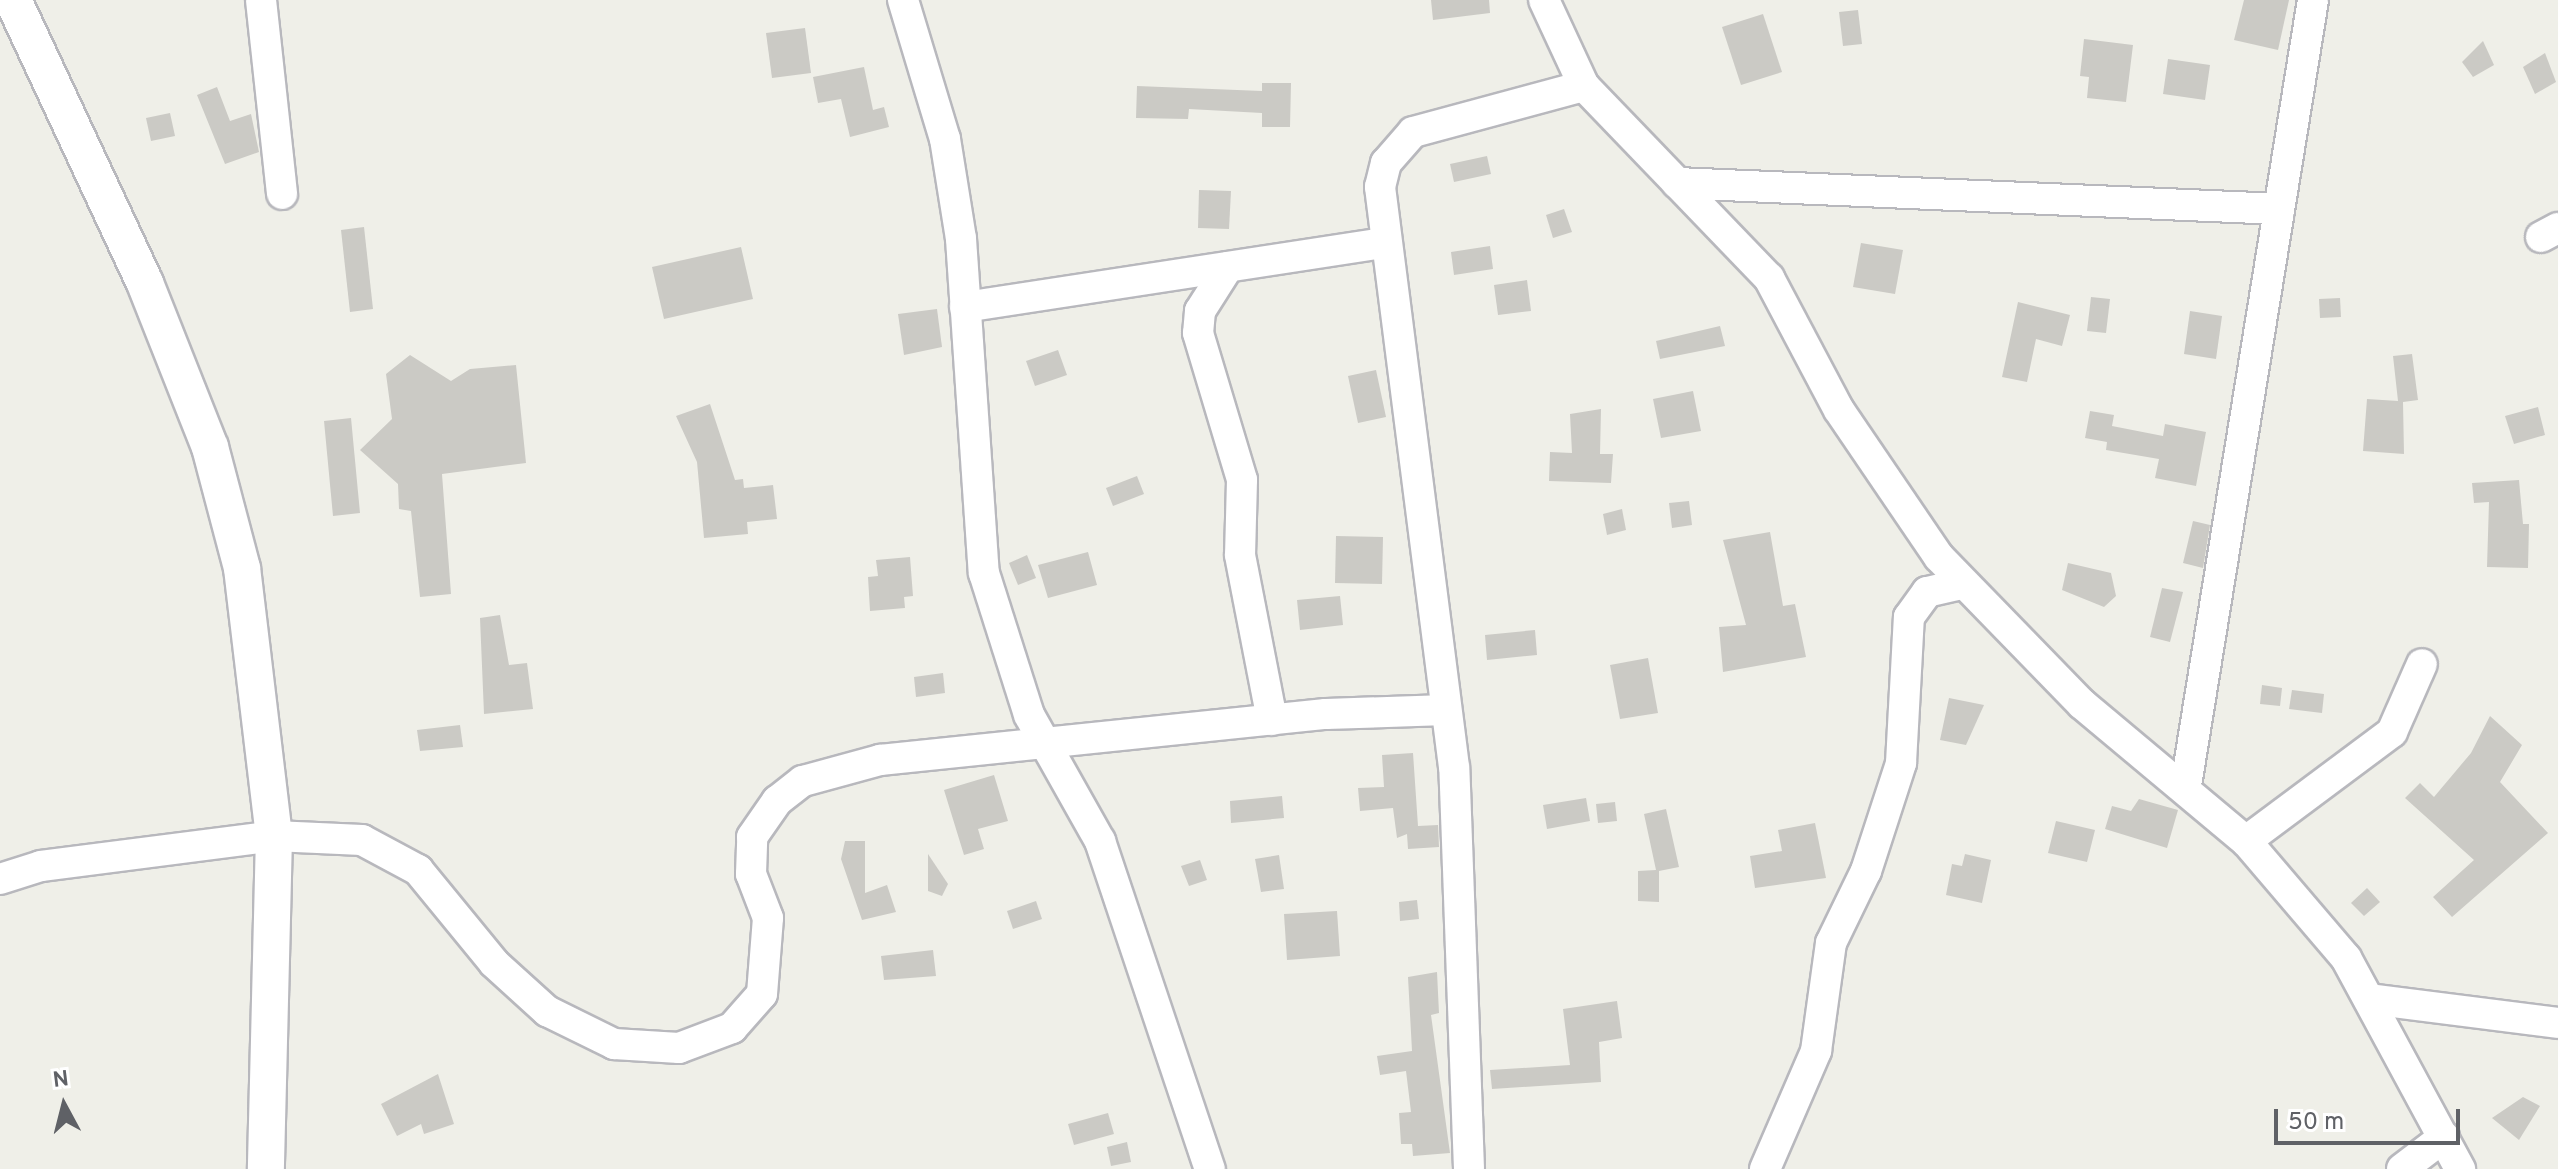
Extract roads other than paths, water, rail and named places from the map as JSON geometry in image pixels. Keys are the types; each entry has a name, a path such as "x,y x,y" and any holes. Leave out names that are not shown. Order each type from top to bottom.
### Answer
{"street":[{"path":"13,0 145,283 210,447 242,568 274,836 266,1169"},
{"path":"261,0 282,194"},
{"path":"903,0 945,139 965,307 984,573 1018,687 1100,841 1210,1169"},
{"path":"1544,0 1584,86 1769,278 1839,410 1963,584 2082,704 2186,785 2246,841 2346,958 2460,1169"},
{"path":"2186,785 2313,0"},
{"path":"1469,1169 1461,881 1446,710 1383,243 1386,163 1413,132 1584,86"},
{"path":"1677,183 2279,209"},
{"path":"965,307 1383,243"},
{"path":"1228,267 1200,311 1198,333 1242,480 1240,555 1272,720"},
{"path":"1765,1169 1816,1051 1831,943 1866,871 1901,763 1909,617 1927,592 1963,584"},
{"path":"2246,841 2392,732 2422,664"},
{"path":"0,879 41,866 274,836 340,835 382,847 418,870 494,963 547,1011 614,1044 679,1048 732,1028 762,994 768,918 748,855 752,837 777,801 834,769 1045,742 1272,720 1446,710"},
{"path":"2369,999 2558,1023"},
{"path":"2402,1169 2444,1137"}]}
